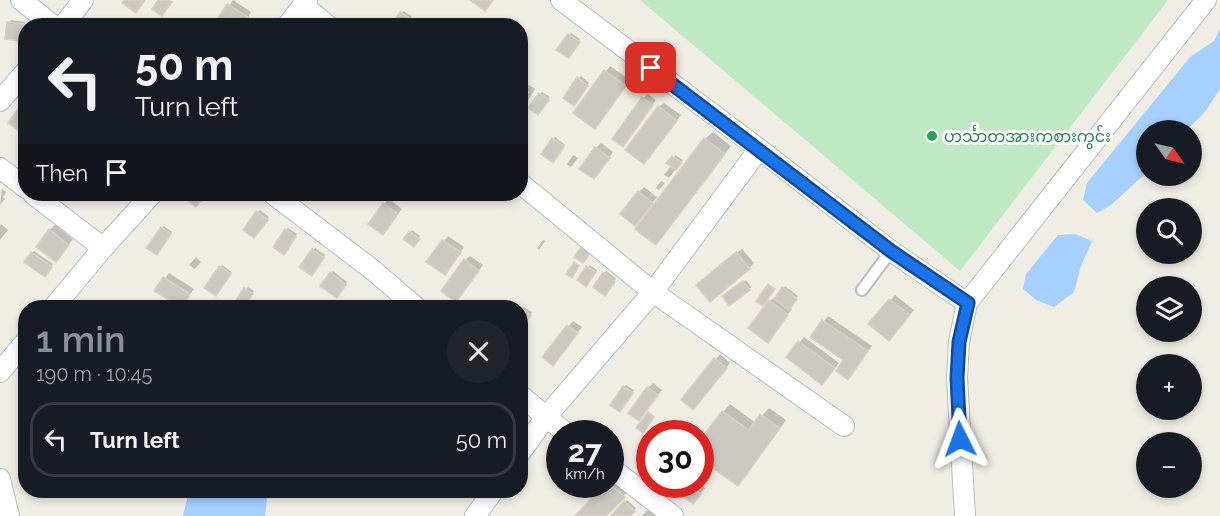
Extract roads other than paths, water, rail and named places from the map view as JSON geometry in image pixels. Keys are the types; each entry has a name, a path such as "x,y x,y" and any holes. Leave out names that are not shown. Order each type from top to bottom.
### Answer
{"street":[{"path":"21,0 44,18"},
{"path":"69,18 82,0"},
{"path":"561,0 891,251 968,303"},
{"path":"965,516 957,378 959,342 968,303 1206,0"},
{"path":"293,18 305,2 320,18"},
{"path":"0,101 18,80"},
{"path":"528,442 546,417 653,292 759,149"},
{"path":"0,168 18,182"},
{"path":"528,190 653,292 844,426"},
{"path":"42,201 103,248"},
{"path":"60,300 146,201"},
{"path":"282,201 374,271 408,300"},
{"path":"0,372 18,351"},
{"path":"528,402 550,420"},
{"path":"624,478 673,516"},
{"path":"0,479 9,516"},
{"path":"476,516 488,498"}],"lane":[{"path":"862,290 891,251"}],"water":[{"path":"1220,29 1220,89 1204,113 1197,120 1139,120 1191,56 1214,41"},
{"path":"1136,123 1136,182 1111,205 1097,213 1083,200 1087,183"},
{"path":"1075,234 1092,241 1081,266 1074,292 1054,307 1036,300 1023,289 1026,274 1058,235"},
{"path":"187,498 267,498 265,516 183,516"}],"place":[{"name":"ဟင်္သာတအားကစားကွင်း","path":"932,136"}]}
